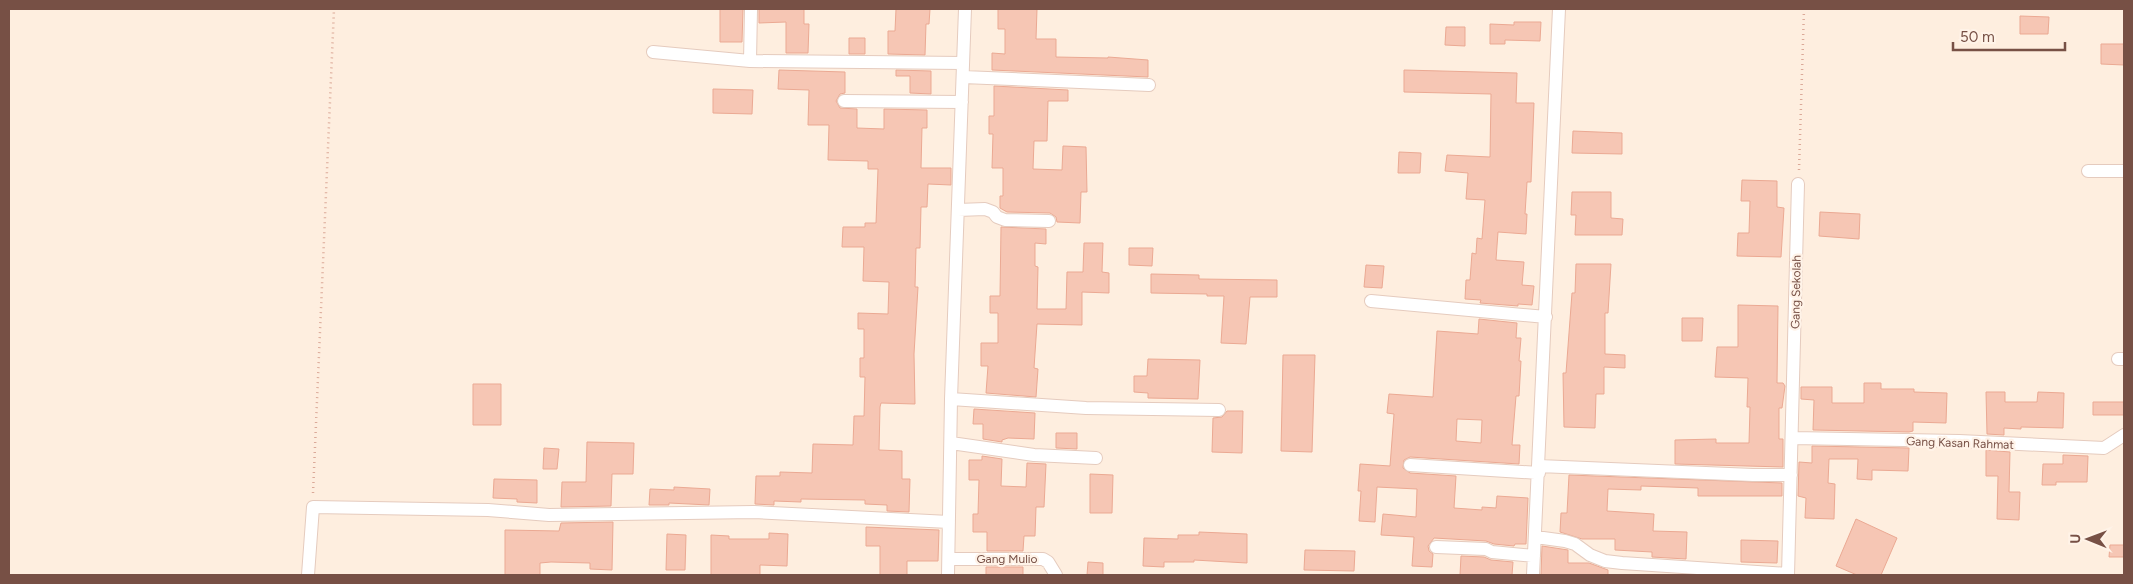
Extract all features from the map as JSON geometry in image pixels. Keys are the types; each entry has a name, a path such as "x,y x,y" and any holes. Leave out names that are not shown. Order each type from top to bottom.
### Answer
{"street":[{"path":"750,61 751,9"},
{"path":"948,575 965,9"},
{"path":"1533,575 1559,9"},
{"path":"653,52 750,61 963,63"},
{"path":"963,78 1149,85"},
{"path":"844,102 962,102"},
{"path":"2088,170 2124,171"},
{"name":"Gang Sekolah","path":"1788,575 1798,184"},
{"path":"958,210 985,210 993,212 997,217 1005,220 1049,221"},
{"path":"1371,302 1546,317"},
{"path":"952,399 1086,408 1219,410"},
{"name":"Gang Kasan Rahmat","path":"1793,438 1958,441 2104,448 2124,435"},
{"path":"951,443 1034,455 1096,458"},
{"path":"1410,465 1753,475 1791,474"},
{"path":"308,575 313,507 478,509 549,515 754,512 949,522"},
{"path":"1536,536 1565,540 1575,544 1590,555 1605,561 1788,575"},
{"path":"1436,546 1486,549 1492,552 1534,556"},
{"name":"Gang Mulio","path":"949,559 1043,559 1048,562 1056,575"}],"path":[{"path":"313,507 334,9"},
{"path":"1798,184 1804,9"}],"building":[{"path":"720,9 743,9 742,42 720,42"},
{"path":"759,9 804,9 804,24 809,24 808,53 786,53 786,22 759,23"},
{"path":"896,9 930,9 929,24 926,24 925,55 888,54 888,31 895,31"},
{"path":"998,9 1037,9 1036,39 1056,39 1056,57 1108,57 1148,60 1148,77 992,70 992,53 1005,54 1005,29 998,29"},
{"path":"2020,16 2049,17 2048,34 2020,34"},
{"path":"1514,22 1541,22 1540,41 1505,40 1505,44 1490,44 1490,24 1514,25"},
{"path":"1446,27 1465,27 1465,46 1445,45"},
{"path":"849,38 865,38 865,54 849,54"},
{"path":"2101,44 2124,44 2124,65 2101,64"},
{"path":"779,70 845,72 845,93 840,94 836,101 840,108 857,109 857,128 884,129 884,109 927,110 927,128 922,128 921,168 951,168 951,185 928,184 927,207 921,207 920,248 916,248 915,287 918,287 914,354 915,404 881,403 880,407 879,450 902,451 902,479 910,479 909,512 887,511 887,505 865,504 865,500 801,499 801,502 774,501 774,505 755,504 756,476 780,476 780,472 812,473 813,444 853,445 854,416 864,416 865,377 860,377 860,358 864,358 864,329 858,329 858,313 888,314 889,282 863,281 864,247 842,247 843,227 865,227 865,223 876,223 878,169 868,169 868,161 828,160 829,125 808,125 809,90 778,89"},
{"path":"896,70 931,71 931,94 910,93 910,76 896,76"},
{"path":"1404,70 1517,73 1516,103 1534,103 1531,182 1527,182 1525,214 1527,214 1526,234 1498,232 1496,260 1524,262 1522,285 1534,286 1532,305 1518,304 1518,306 1480,303 1481,300 1465,299 1466,280 1470,280 1472,253 1476,254 1477,238 1482,239 1485,200 1466,199 1468,173 1445,171 1447,155 1490,157 1491,94 1404,92"},
{"path":"994,86 1068,90 1068,101 1048,101 1047,141 1034,141 1033,169 1062,170 1063,146 1086,147 1087,192 1081,192 1080,223 1057,222 1056,217 1050,213 1007,212 1000,208 1000,196 1003,196 1003,168 992,168 993,134 989,134 989,116 994,116"},
{"path":"713,89 753,90 752,114 713,113"},
{"path":"1573,131 1622,133 1622,154 1572,153"},
{"path":"1399,152 1421,153 1420,173 1398,173"},
{"path":"1742,180 1777,181 1777,207 1784,208 1781,257 1737,256 1738,233 1749,233 1750,201 1741,201"},
{"path":"1572,192 1611,192 1611,218 1623,219 1622,235 1575,235 1576,215 1571,215"},
{"path":"1820,212 1860,214 1859,239 1819,236"},
{"path":"1001,227 1046,229 1046,244 1035,243 1035,266 1038,267 1037,309 1066,309 1067,272 1083,272 1084,243 1103,243 1102,272 1109,273 1109,293 1082,292 1082,325 1037,324 1034,368 1038,369 1036,397 986,393 988,366 981,366 981,343 998,343 998,313 990,313 990,296 1000,296"},
{"path":"1129,248 1153,248 1152,266 1129,265"},
{"path":"1576,264 1611,264 1608,313 1605,313 1605,354 1625,355 1625,368 1604,367 1604,394 1596,394 1595,428 1564,427 1563,373 1566,373 1572,293 1575,293"},
{"path":"1366,265 1384,266 1382,288 1364,287"},
{"path":"1151,274 1199,275 1199,279 1277,280 1277,297 1250,297 1246,344 1221,343 1224,296 1151,293"},
{"path":"1738,305 1778,306 1777,383 1783,383 1785,386 1782,408 1779,408 1779,439 1783,439 1783,467 1675,464 1675,440 1716,439 1716,443 1749,443 1750,407 1747,407 1748,378 1715,377 1717,347 1738,347"},
{"path":"1682,318 1703,318 1702,341 1682,341"},
{"path":"1479,319 1517,323 1516,338 1521,338 1519,361 1521,361 1519,396 1516,396 1512,445 1520,445 1519,464 1410,457 1404,460 1403,468 1410,473 1456,476 1454,508 1482,510 1482,507 1496,508 1497,496 1528,498 1526,544 1515,544 1514,546 1494,544 1486,541 1434,538 1428,546 1429,551 1433,554 1432,567 1412,566 1414,537 1381,535 1383,514 1416,517 1417,489 1377,487 1375,522 1359,521 1361,491 1358,491 1360,464 1390,466 1394,414 1387,413 1389,394 1433,397 1437,331 1478,334","holes":["1457,419 1482,420 1481,443 1456,441"]},
{"path":"1283,355 1315,355 1312,452 1281,451"},
{"path":"1148,359 1200,360 1198,399 1148,398 1148,393 1134,392 1134,376 1147,376"},
{"path":"1864,383 1881,383 1881,389 1914,389 1914,392 1947,393 1946,423 1913,422 1913,431 1909,432 1813,430 1814,400 1801,399 1801,387 1832,387 1832,403 1864,403"},
{"path":"473,384 501,384 501,425 473,425"},
{"path":"1986,392 2005,392 2005,402 2037,402 2038,392 2064,393 2063,428 2004,428 2004,435 1987,434"},
{"path":"2093,402 2124,402 2124,415 2093,415"},
{"path":"974,409 1035,413 1034,439 1008,438 1002,440 1002,442 983,439 983,424 973,424"},
{"path":"1227,411 1243,411 1242,453 1212,452 1213,418 1222,417"},
{"path":"1056,433 1077,433 1077,449 1056,448"},
{"path":"587,442 634,443 633,474 612,474 611,506 561,507 562,482 586,482"},
{"path":"1812,446 1909,448 1908,471 1872,470 1872,480 1857,479 1858,459 1829,459 1828,483 1835,484 1834,519 1805,518 1806,498 1798,496 1799,462 1812,463"},
{"path":"544,448 559,449 557,469 543,469"},
{"path":"1986,450 2010,452 2009,492 2020,492 2019,520 1997,519 1998,476 1986,476"},
{"path":"2063,455 2088,456 2087,482 2056,482 2056,485 2042,485 2043,464 2063,464"},
{"path":"982,456 1002,459 1001,486 1026,487 1027,463 1046,464 1044,507 1036,507 1035,536 1024,536 1023,551 987,551 987,532 973,532 973,514 978,514 979,480 969,480 969,460 982,460"},
{"path":"1090,474 1113,475 1112,513 1090,513"},
{"path":"1569,475 1782,483 1782,496 1698,496 1698,488 1641,486 1641,490 1608,489 1607,511 1654,514 1653,531 1687,532 1686,559 1652,557 1652,552 1615,550 1615,539 1582,539 1560,532 1561,513 1567,513"},
{"path":"494,479 537,480 537,503 517,502 517,499 493,498"},
{"path":"674,487 710,489 709,505 669,503 669,505 649,505 650,489 674,490"},
{"path":"1856,519 1897,538 1881,575 1857,575 1836,566"},
{"path":"613,522 612,570 590,569 590,563 551,562 540,563 540,575 505,575 505,530 559,531 561,523"},
{"path":"866,527 939,530 938,561 907,561 907,575 880,575 880,546 866,546"},
{"path":"1199,532 1247,534 1247,563 1194,560 1194,562 1164,562 1164,567 1143,566 1144,538 1178,539 1178,535 1199,535"},
{"path":"769,533 788,534 787,566 760,565 760,575 711,575 711,535 729,536 729,539 769,539"},
{"path":"667,534 686,535 685,570 666,570"},
{"path":"1741,540 1778,541 1777,563 1741,562"},
{"path":"2110,545 2124,545 2124,557 2109,557"},
{"path":"1542,546 1568,550 1568,563 1589,563 1608,570 1608,575 1541,575"},
{"path":"1305,550 1355,551 1354,571 1304,570"},
{"path":"1461,556 1484,557 1491,560 1513,562 1512,575 1460,575"},
{"path":"1088,562 1103,563 1103,575 1087,575"},
{"path":"986,567 1023,567 1023,575 986,575"}]}
